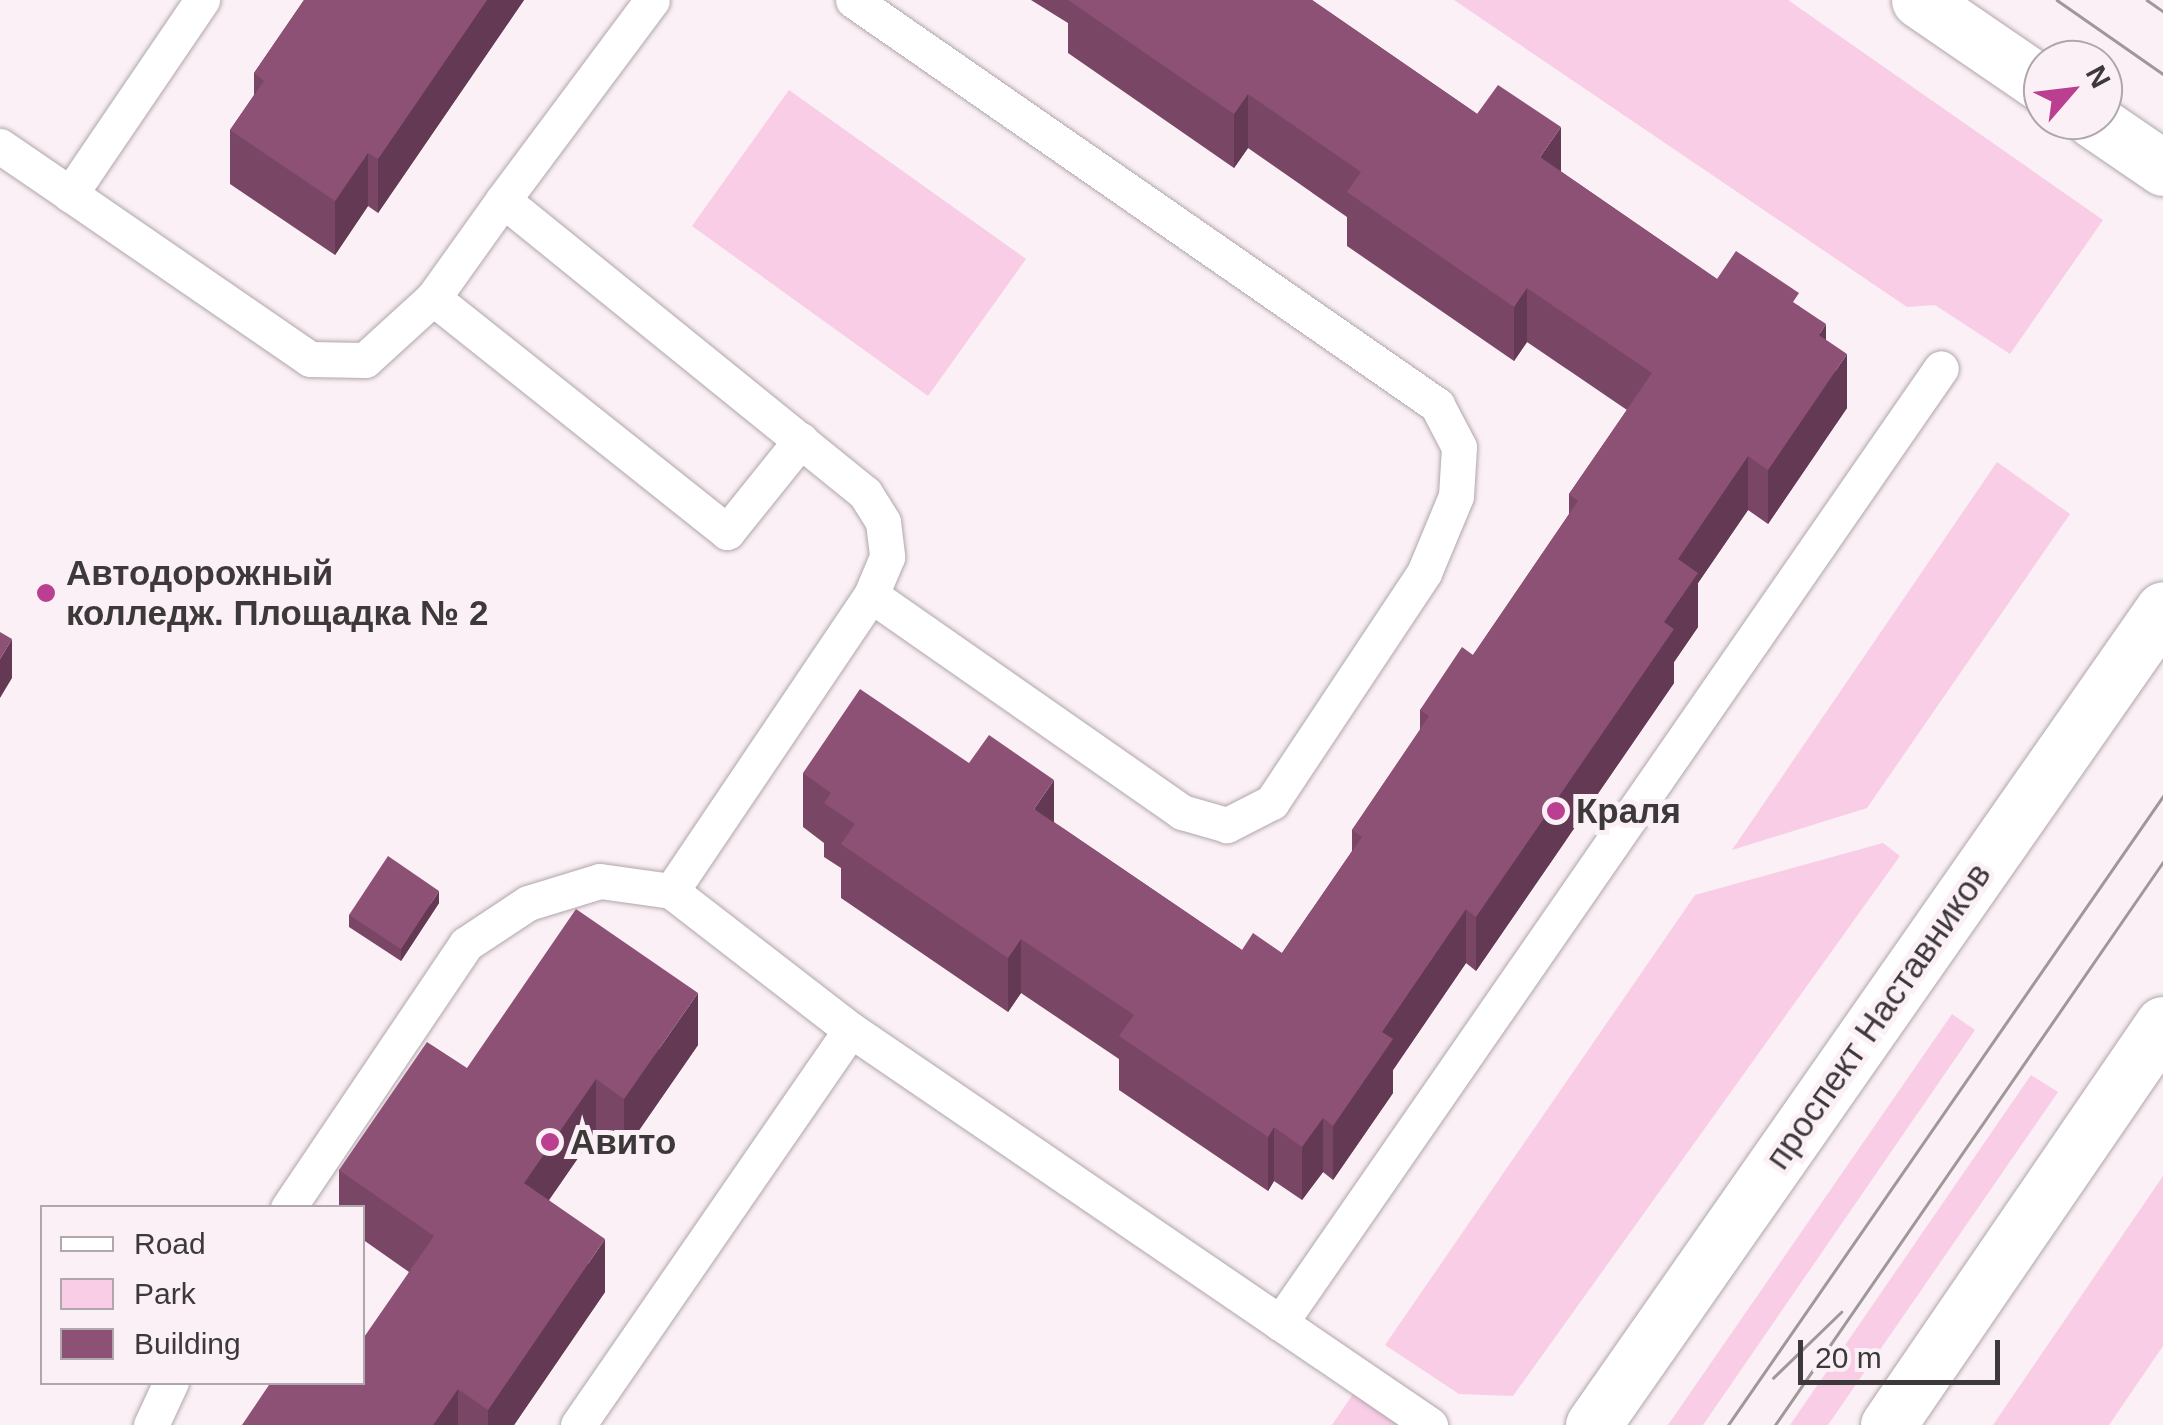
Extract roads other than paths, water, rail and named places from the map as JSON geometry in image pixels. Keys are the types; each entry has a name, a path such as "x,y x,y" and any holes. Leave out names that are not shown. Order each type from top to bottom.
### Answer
{"main road":[{"path":"1919,0 2023,71"},
{"path":"2122,140 2163,168"},
{"name":"проспект Наставников","path":"1594,1425 2163,609"},
{"path":"1888,1425 2163,1024"}],"lane":[{"path":"70,194 202,0"},
{"path":"0,146 310,359 365,360 433,298 652,0"},
{"path":"852,0 1437,405 1459,447 1456,496 1424,574 1272,802 1228,825 1182,812 870,595"},
{"path":"503,200 865,493 882,522 887,557 870,595 672,890"},
{"path":"433,298 728,532 801,440"},
{"path":"1280,1323 1941,368"},
{"path":"290,1205 466,944 528,903 600,881 672,890 852,1030 1430,1425"},
{"path":"578,1425 852,1030"},
{"path":"150,1425 169,1385"}],"tram line":[{"path":"2057,0 2163,74"},
{"path":"2147,0 2163,11"},
{"path":"1728,1425 2163,796"},
{"path":"1775,1425 2163,862"},
{"path":"1773,1378 1841,1312"}],"place":[{"name":"Автодорожный колледж. Площадка № 2","path":"46,593"},
{"name":"Краля","path":"1556,811"},
{"name":"Авито","path":"550,1142"}]}
